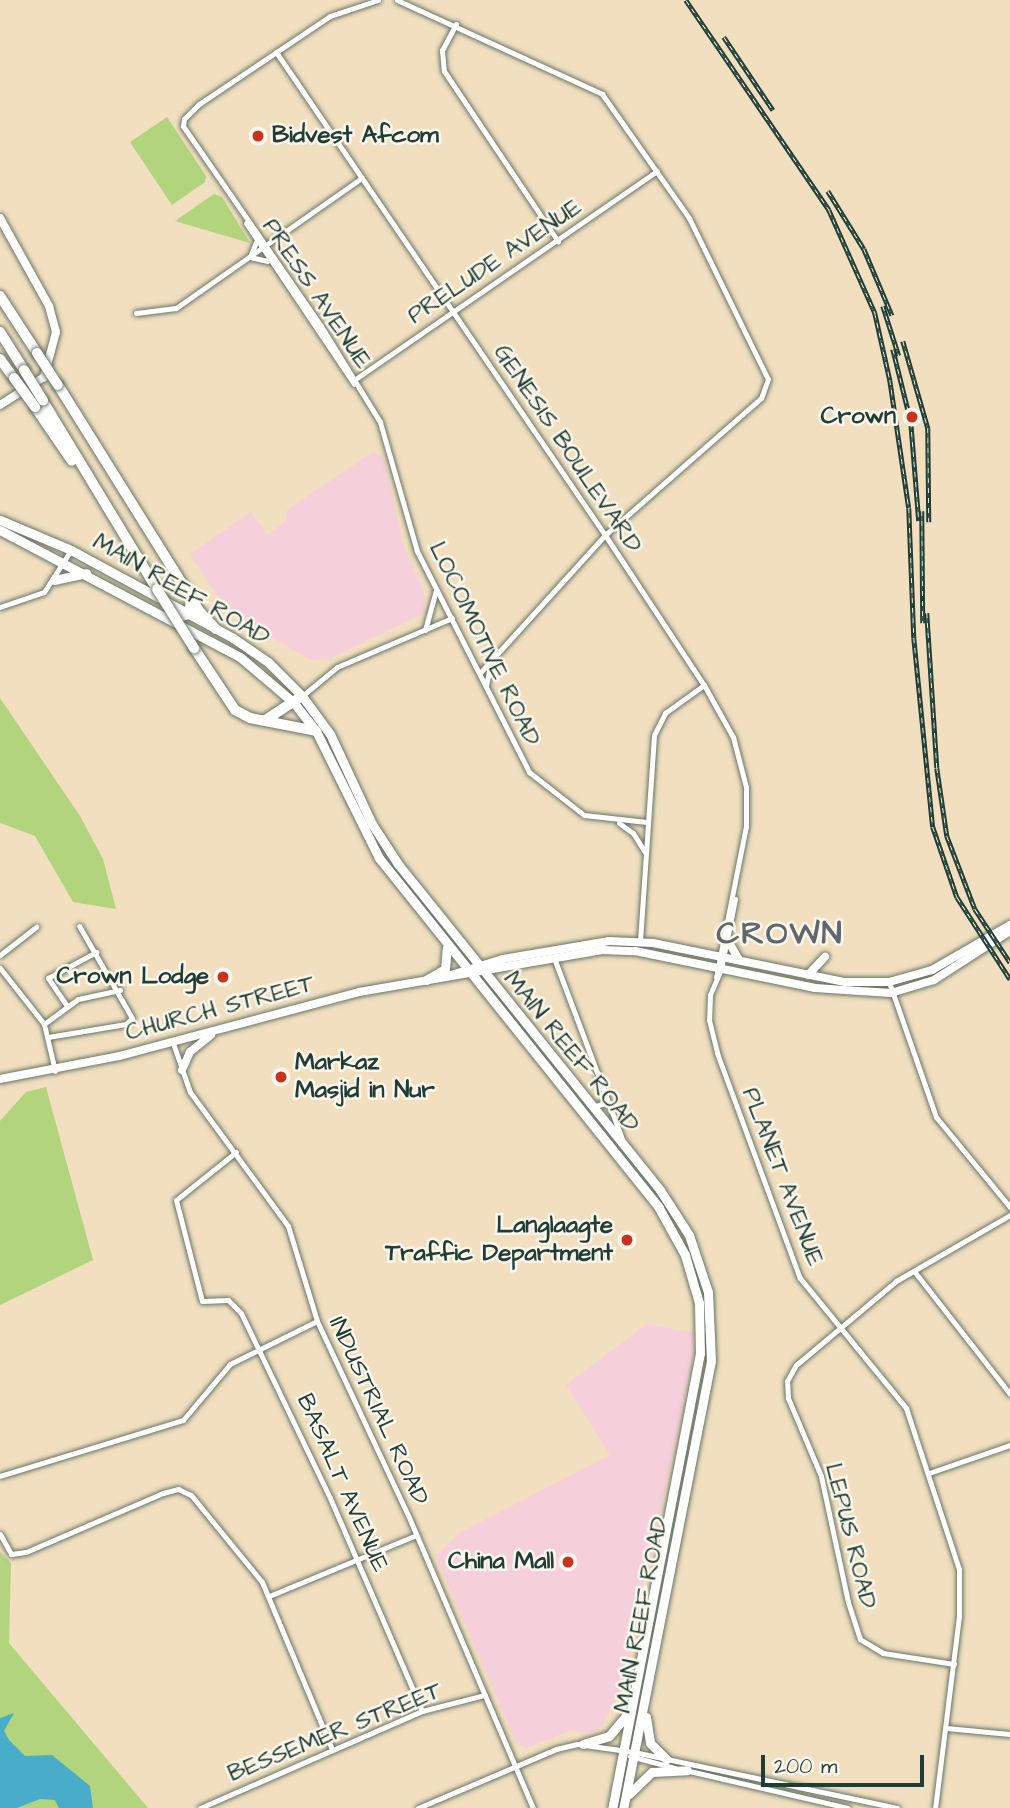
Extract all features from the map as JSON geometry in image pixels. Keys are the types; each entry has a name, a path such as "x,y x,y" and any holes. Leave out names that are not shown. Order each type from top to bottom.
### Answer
{"highway":[{"path":"0,296 186,590 216,629"},
{"path":"0,332 24,370 39,404 232,706 263,721 316,731"},
{"path":"0,359 39,404"},
{"path":"170,619 189,614 193,606 186,590"},
{"path":"263,721 302,695"}],"main road":[{"path":"0,218 49,306 56,331 44,377 0,405"},
{"name":"MAIN REEF ROAD","path":"0,520 71,550 251,649 302,695 330,734 378,835 479,969 669,1202 689,1235 705,1277 713,1324 710,1370 624,1806"},
{"name":"MAIN REEF ROAD","path":"0,530 88,573 240,657 293,703 316,731 367,839 466,972 659,1208 677,1239 696,1288 701,1325 695,1386 612,1808"},
{"path":"54,580 88,573"},
{"path":"553,955 595,942 640,941 863,984 889,982 932,971 1010,925"},
{"path":"553,955 626,950 717,971 815,988 891,993 934,980 1010,931"},
{"path":"727,939 739,960"},
{"path":"426,980 447,965 445,944"},
{"name":"CHURCH STREET","path":"0,1079 55,1072 217,1032 333,998 553,955"},
{"path":"808,975 825,957"},
{"path":"182,1070 190,1052 217,1032"},
{"path":"595,1130 603,1123"},
{"path":"648,1684 648,1736 667,1759"},
{"path":"583,1744 612,1734 630,1709"},
{"path":"624,1806 644,1776 659,1770 687,1770"}],"street":[{"path":"276,52 330,16 378,0"},
{"path":"397,0 456,24 602,94 698,233 766,372 768,387 761,398 606,535 480,673"},
{"path":"456,24 442,50 444,72 558,242"},
{"name":"PRESS AVENUE","path":"276,52 184,118 184,130 329,345"},
{"name":"GENESIS BOULEVARD","path":"276,52 606,535 704,685 733,737 746,787 745,837 720,958"},
{"name":"PRELUDE AVENUE","path":"354,381 657,171"},
{"path":"136,313 176,308 362,178"},
{"name":"PRESS AVENUE","path":"243,217 256,242 263,247 270,262 360,390 384,432"},
{"path":"250,257 256,242"},
{"path":"250,257 270,262"},
{"name":"LOCOMOTIVE ROAD","path":"384,432 410,534 529,772 576,810 615,821 647,822"},
{"path":"0,607 37,597 54,580 71,550"},
{"path":"425,630 436,587"},
{"path":"302,695 337,667 452,618"},
{"path":"486,688 491,662"},
{"path":"640,941 647,822 657,726 673,706 704,685"},
{"name":"LOCOMOTIVE ROAD","path":"615,821 633,833 646,854"},
{"name":"GENESIS BOULEVARD","path":"720,958 727,939 734,894"},
{"path":"48,1037 129,1023 132,1015 120,990 79,926"},
{"path":"0,954 36,927"},
{"path":"68,1006 48,978 96,951"},
{"path":"553,955 625,1149"},
{"name":"PLANET AVENUE","path":"720,958 709,1020 717,1053 800,1278 906,1408 959,1569 954,1664 935,1808"},
{"path":"0,968 44,1024 55,1072"},
{"path":"889,982 936,1117 1010,1207"},
{"path":"44,1024 68,1006 120,990"},
{"name":"INDUSTRIAL ROAD","path":"173,1043 196,1100 288,1226 317,1321 416,1535 533,1808"},
{"path":"591,1107 602,1104 606,1094"},
{"name":"BASALT AVENUE","path":"236,1152 176,1200 202,1300 232,1303 260,1348 358,1560 422,1711"},
{"name":"LEPUS ROAD","path":"954,1664 870,1648 860,1639 853,1622 821,1476 786,1390 796,1365 914,1271 1010,1215"},
{"path":"914,1271 1010,1394"},
{"path":"0,1476 183,1420 230,1364 317,1321"},
{"path":"929,1472 1010,1445"},
{"path":"0,1534 11,1554 178,1489 196,1500 251,1565 269,1596 332,1749"},
{"path":"269,1596 416,1535"},
{"name":"BESSEMER STREET","path":"200,1808 422,1711 485,1695"},
{"path":"946,1728 1010,1734"},
{"path":"418,1808 556,1749 583,1744 848,1808"},
{"path":"634,1755 667,1759 897,1808"}],"shaded area":[{"path":"373,452 384,458 403,544 424,591 425,613 327,660 311,660 228,612 190,554 251,512 267,535 286,521 287,510"},
{"path":"647,1324 694,1333 693,1357 626,1676 602,1727 592,1733 571,1730 527,1748 517,1744 436,1556 459,1533 610,1455 566,1385"}],"green space":[{"path":"167,117 206,176 205,182 172,205 130,142"},
{"path":"214,194 222,197 250,243 175,221"},
{"path":"0,698 80,816 103,859 116,909 73,902 35,836 0,823"},
{"path":"46,1087 93,1260 0,1305 0,1121 26,1092"},
{"path":"0,1552 11,1563 9,1643 148,1808 0,1808"}],"water":[{"path":"14,1713 4,1731 9,1740 25,1756 52,1755 90,1786 93,1808 59,1808 55,1800 40,1799 17,1808 0,1808 0,1718"}],"railway":[{"path":"686,0 829,210 875,313 890,380 909,508 914,638 933,827 957,897 1010,979"},
{"path":"724,37 773,110"},
{"path":"828,191 864,249 892,315"},
{"path":"883,306 899,356"},
{"path":"903,341 928,428 929,522"},
{"path":"893,349 911,422 919,521"},
{"path":"922,511 923,623"},
{"path":"927,613 937,768 947,836 975,909 1010,962"}],"place":[{"name":"Bidvest Afcom","path":"258,136"},
{"name":"Crown","path":"912,417"},
{"name":"Crown Lodge","path":"223,977"},
{"name":"Markaz Masjid in Nur","path":"281,1077"},
{"name":"Langlaagte Traffic Department","path":"627,1240"},
{"name":"China Mall","path":"568,1562"}],"district":[{"name":"CROWN","path":"780,934"}]}
